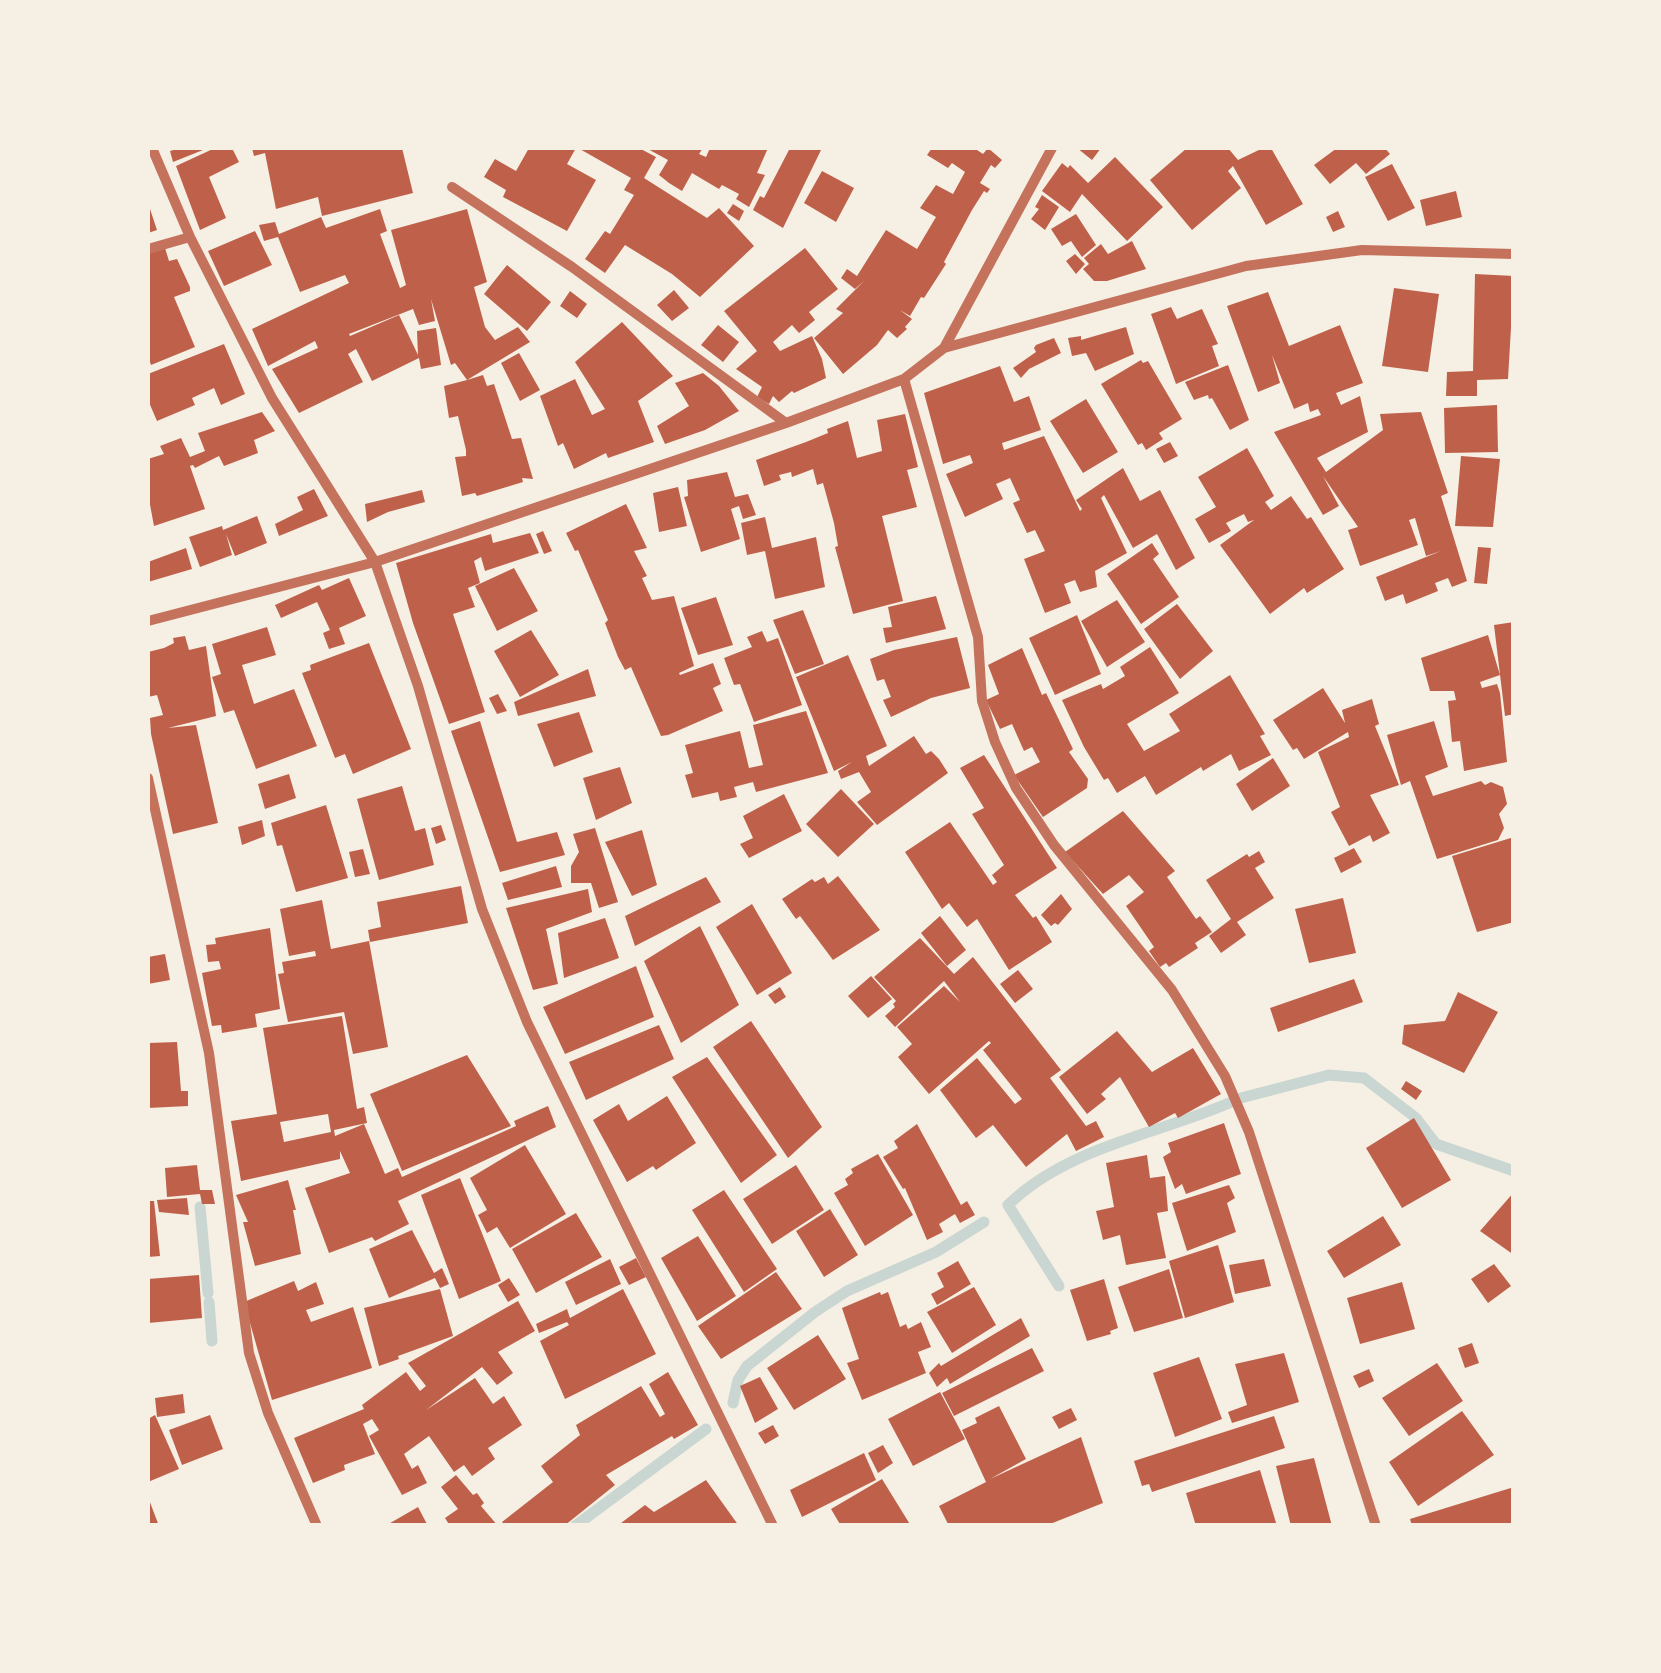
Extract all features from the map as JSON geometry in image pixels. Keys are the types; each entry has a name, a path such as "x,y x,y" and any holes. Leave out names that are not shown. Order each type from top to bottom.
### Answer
{"street":[{"path":"152,148 190,237 272,398 375,562 418,686 482,909 527,1022 773,1526"},
{"path":"944,348 1052,148"},
{"path":"452,187 572,266 786,424"},
{"path":"148,249 190,237"},
{"path":"148,621 375,562 786,424 904,379 944,348 1246,266 1362,250 1514,254"},
{"path":"904,379 978,637 982,701 995,742 1016,788 1054,845 1172,990 1225,1076 1249,1132 1376,1526"},
{"path":"148,778 209,1053 249,1353 268,1413 317,1526"}],"building":[{"path":"208,148 173,162 170,151"},
{"path":"215,148 232,148 239,162 209,177 226,218 200,230 176,166"},
{"path":"252,148 402,148 413,193 322,216 318,197 276,209 265,153 254,156"},
{"path":"529,148 576,148 567,164 596,180 567,231 503,197 506,190 484,177 495,159 516,171"},
{"path":"578,148 639,148 656,157 644,178 707,218 719,208 754,246 700,297 625,245 605,273 585,259 605,231 610,234 634,195 624,190 631,178"},
{"path":"646,148 703,148 699,154 706,157 710,148 768,148 757,173 765,175 749,207 736,199 739,194 722,185 719,189 692,173 682,191 659,175 668,160"},
{"path":"790,148 822,148 783,228 753,210 760,196 764,198"},
{"path":"932,148 974,148 983,154 988,148 1002,160 995,168 991,165 980,183 990,189 984,191 972,210 946,264 924,298 910,316 900,310 912,319 907,329 897,338 888,330 877,345 843,374 814,338 843,313 836,309 864,281 855,289 841,278 847,269 857,276 886,230 917,249 936,217 920,208 936,185 953,194 965,172 952,163 948,168 927,155"},
{"path":"1077,148 1101,148 1092,160"},
{"path":"1187,148 1228,148 1238,160 1271,148 1303,204 1266,225 1233,166 1228,171 1241,188 1192,230 1150,180"},
{"path":"1337,148 1385,148 1390,154 1366,174 1356,163 1330,184 1314,165"},
{"path":"1115,157 1163,207 1127,241 1082,194 1070,212 1042,191 1062,163 1068,168 1070,165 1088,183"},
{"path":"1392,164 1415,208 1388,221 1365,177"},
{"path":"822,171 854,188 836,222 804,203"},
{"path":"1456,191 1462,217 1426,226 1420,200"},
{"path":"1042,195 1059,207 1045,230 1031,219 1039,209 1035,207"},
{"path":"148,203 157,230 148,233"},
{"path":"733,204 744,211 739,221 727,213"},
{"path":"380,209 387,231 380,234 400,288 406,285 391,230 467,209 487,282 474,287 485,327 495,340 518,327 530,342 467,380 455,363 451,365 431,299 435,321 419,325 413,309 349,334 399,315 418,355 417,331 436,328 441,365 421,369 419,358 372,381 356,349 348,354 363,382 299,413 272,369 318,348 315,341 268,366 252,329 349,283 345,275 300,292 278,237 264,241 259,225 275,222 279,234 321,217 326,228"},
{"path":"1338,211 1345,227 1333,232 1326,217"},
{"path":"1076,214 1096,245 1082,257 1071,241 1062,246 1051,229"},
{"path":"255,231 272,265 224,286 208,251"},
{"path":"1132,241 1146,269 1094,281 1083,269 1089,264 1084,258 1101,244 1108,254"},
{"path":"165,248 169,261 177,259 190,287 190,291 174,297 195,347 151,365 148,254"},
{"path":"805,248 838,289 809,312 815,320 799,333 792,325 773,342 780,351 812,336 826,378 792,391 779,402 773,396 769,404 757,397 762,387 736,369 757,351 724,311"},
{"path":"1075,254 1085,264 1076,274 1066,261"},
{"path":"507,265 551,302 527,331 484,294"},
{"path":"1475,274 1514,276 1508,379 1477,380 1477,396 1446,396 1447,372 1473,371"},
{"path":"1394,288 1439,294 1428,372 1382,366"},
{"path":"674,290 689,308 672,321 657,305"},
{"path":"570,291 587,304 577,318 560,306"},
{"path":"1268,292 1289,346 1340,325 1363,383 1336,393 1341,405 1360,396 1368,432 1317,458 1326,472 1383,430 1380,414 1421,412 1448,493 1441,496 1467,581 1452,587 1448,578 1435,583 1438,591 1406,604 1403,594 1385,601 1376,577 1441,551 1426,556 1415,518 1409,520 1418,545 1360,566 1348,530 1358,527 1323,476 1339,506 1323,515 1274,432 1321,415 1318,409 1310,412 1308,403 1294,409 1272,355 1280,383 1258,392 1227,306"},
{"path":"1171,307 1177,319 1202,309 1218,344 1212,346 1219,366 1176,384 1151,314"},
{"path":"622,322 673,376 638,401 654,442 608,458 606,453 574,469 563,443 558,446 540,396 575,379 592,415 605,409 575,362"},
{"path":"718,325 739,342 723,362 701,345"},
{"path":"1126,327 1134,354 1095,371 1086,353 1072,356 1068,338 1081,336 1081,340"},
{"path":"1054,338 1061,353 1029,369 1021,378 1013,368 1036,352 1036,345"},
{"path":"224,344 245,394 221,405 214,388 192,398 195,405 157,421 148,400 148,374"},
{"path":"519,353 540,390 520,401 501,363"},
{"path":"1141,360 1148,361 1182,419 1159,433 1163,439 1146,450 1142,443 1138,445 1101,384"},
{"path":"1228,365 1249,420 1230,430 1212,398 1208,395 1194,400 1185,382"},
{"path":"1000,366 1014,402 1029,396 1041,430 1002,443 1004,450 1044,436 1080,511 1076,500 1123,468 1140,501 1160,490 1195,558 1176,570 1157,534 1133,548 1104,495 1101,498 1127,553 1095,571 1097,587 1080,592 1075,580 1064,584 1071,603 1045,613 1024,559 1045,551 1035,530 1027,533 1013,503 1020,500 1010,478 996,484 1003,499 965,517 946,474 973,463 970,455 943,464 924,393"},
{"path":"703,373 739,411 705,430 665,444 657,426 689,406 675,383"},
{"path":"483,375 487,386 494,384 512,439 521,438 533,479 522,478 523,482 477,496 462,496 455,457 466,456 466,450 458,416 449,418 444,386"},
{"path":"1086,399 1118,452 1083,473 1050,421"},
{"path":"1497,405 1498,452 1445,453 1444,408"},
{"path":"262,412 275,431 254,440 258,453 224,466 219,456 195,468 190,466 205,509 154,526 148,494 148,459 164,454 160,446 181,438 190,457 205,451 198,433"},
{"path":"905,414 918,467 907,470 917,507 882,516 903,601 853,614 823,483 817,485 813,469 792,477 791,472 779,475 781,480 764,486 756,460 828,433 827,429 848,421 857,458 882,451 877,420"},
{"path":"1170,442 1178,456 1164,463 1156,449"},
{"path":"1247,448 1274,496 1265,502 1271,510 1291,496 1307,519 1311,517 1344,569 1307,593 1304,588 1270,614 1220,545 1254,520 1248,522 1244,514 1226,523 1231,531 1209,543 1195,519 1216,507 1198,477"},
{"path":"1461,456 1500,459 1493,527 1455,526"},
{"path":"727,472 735,497 748,494 756,515 743,519 739,506 731,509 740,539 701,552 684,497 688,496 687,480"},
{"path":"678,487 687,526 659,532 653,493"},
{"path":"314,489 328,516 279,536 275,524 303,510 297,497"},
{"path":"422,490 425,502 367,522 365,504"},
{"path":"626,504 647,548 634,551 647,576 642,578 652,600 674,596 694,666 680,675 713,663 721,684 713,688 723,711 668,735 661,736 631,667 625,670 618,657 605,623 608,620 578,550 575,551 566,533"},
{"path":"257,516 267,543 235,556 226,534 232,555 200,567 189,537 222,526 223,530"},
{"path":"765,517 772,548 816,537 825,587 775,599 765,551 747,555 741,523"},
{"path":"543,531 552,551 544,554 536,534"},
{"path":"530,533 539,553 485,571 481,557 474,561 480,583 468,588 475,607 453,614 485,712 449,724 396,563 491,534 493,543"},
{"path":"1152,543 1159,554 1153,559 1179,597 1141,624 1107,574"},
{"path":"1478,547 1491,548 1487,584 1474,583"},
{"path":"186,548 192,569 148,582 148,562"},
{"path":"514,568 538,611 497,631 475,586"},
{"path":"349,578 366,616 339,628 345,644 329,649 323,633 330,630 317,602 281,618 275,605 319,585 322,590"},
{"path":"936,596 946,629 886,643 883,628 892,627 888,607"},
{"path":"716,597 733,645 698,655 681,608"},
{"path":"1117,600 1145,642 1107,667 1081,621"},
{"path":"1177,604 1213,651 1180,679 1144,629"},
{"path":"803,610 824,664 795,674 773,620"},
{"path":"1077,615 1101,674 1055,695 1029,638"},
{"path":"1514,622 1514,714 1505,716 1494,625"},
{"path":"267,627 276,655 242,665 254,704 294,689 317,746 256,769 234,710 224,713 212,677 221,674 212,644"},
{"path":"531,630 559,675 520,697 494,651"},
{"path":"762,631 767,642 778,638 802,705 754,722 740,684 734,685 724,658 752,647 747,637"},
{"path":"1488,635 1500,675 1480,682 1482,688 1497,684 1507,762 1464,771 1460,741 1452,742 1448,701 1456,700 1454,691 1430,691 1421,658"},
{"path":"185,636 189,650 206,646 216,716 168,728 196,725 218,823 173,834 151,734 150,718 163,715 157,695 148,697 148,652"},
{"path":"957,637 970,688 931,698 891,717 883,700 891,697 884,679 877,681 870,659"},
{"path":"369,643 411,749 353,774 345,754 335,758 302,673 311,670 310,665"},
{"path":"1150,647 1179,693 1127,724 1144,751 1180,731 1169,714 1230,675 1265,734 1260,736 1271,755 1239,771 1231,754 1156,795 1145,776 1117,793 1084,747 1062,700 1101,684 1103,689 1125,676 1120,667"},
{"path":"1022,648 1042,695 1046,693 1073,749 1069,752 1088,779 1087,788 1043,817 1014,775 1040,762 1032,747 1024,751 1012,724 1000,729 986,700 999,694 988,665"},
{"path":"848,655 887,746 866,756 869,766 914,736 926,754 931,751 948,773 877,825 857,802 871,792 859,772 841,779 838,771 852,762 834,771 796,677"},
{"path":"588,669 596,696 518,716 514,702"},
{"path":"1323,688 1345,723 1342,710 1372,699 1379,724 1375,726 1399,785 1370,795 1390,833 1373,842 1370,835 1349,846 1331,812 1340,807 1318,752 1349,737 1348,732 1304,759 1297,748 1293,750 1273,720"},
{"path":"498,694 507,711 497,714 489,698"},
{"path":"806,711 828,773 756,792 753,782 734,787 737,797 720,801 718,792 692,798 685,775 693,773 685,745 740,731 749,768 763,765 753,725"},
{"path":"579,712 593,752 554,767 537,724"},
{"path":"480,721 517,842 557,832 565,855 500,872 451,731"},
{"path":"1434,721 1448,767 1425,776 1433,796 1481,781 1485,785 1491,782 1503,787 1507,804 1499,814 1504,828 1498,840 1437,859 1410,781 1401,785 1387,735"},
{"path":"984,755 1057,868 1015,895 1033,918 1036,916 1052,942 1009,970 977,919 967,927 949,903 942,909 905,852 950,822 993,885 997,882 992,875 1004,865 972,814 984,808 960,768"},
{"path":"1273,758 1290,786 1252,811 1236,784"},
{"path":"620,767 632,803 596,820 583,778"},
{"path":"289,774 296,798 265,809 258,784"},
{"path":"402,786 415,831 425,828 434,865 379,880 357,799"},
{"path":"841,789 874,824 838,857 806,824"},
{"path":"784,794 802,831 749,858 740,844 753,838 743,816"},
{"path":"326,805 348,878 296,892 271,823"},
{"path":"1123,811 1175,871 1167,877 1196,919 1200,916 1212,932 1195,943 1198,948 1169,967 1166,963 1160,967 1149,951 1154,947 1126,906 1144,892 1129,875 1103,894 1065,852"},
{"path":"262,820 265,836 242,845 238,827"},
{"path":"441,825 446,840 436,844 431,828"},
{"path":"595,828 618,902 599,908 591,883 571,883 571,866 579,852 573,834"},
{"path":"642,830 657,885 632,896 605,842"},
{"path":"1514,837 1514,922 1477,932 1452,856"},
{"path":"1354,848 1362,862 1341,873 1334,858"},
{"path":"363,849 370,874 355,877 349,852"},
{"path":"1259,851 1265,862 1255,868 1274,898 1237,922 1246,935 1221,953 1209,936 1231,919 1206,880 1247,854 1249,857"},
{"path":"556,866 562,887 508,900 502,883"},
{"path":"838,876 880,930 833,960 782,899 812,879 815,882 824,877 828,884"},
{"path":"706,877 721,902 635,946 625,916"},
{"path":"461,886 468,923 370,942 368,930 381,927 377,902"},
{"path":"588,889 592,912 546,929 558,984 533,990 506,908"},
{"path":"1061,894 1072,909 1058,925 1051,926 1041,915"},
{"path":"1343,898 1356,953 1309,963 1295,909"},
{"path":"322,900 331,949 369,941 388,1047 353,1054 344,1012 288,1022 278,974 284,973 282,962 316,956 315,951 289,956 280,909"},
{"path":"752,904 792,973 757,995 716,927"},
{"path":"940,916 966,950 947,966 921,933"},
{"path":"605,918 619,958 564,978 558,933"},
{"path":"700,926 739,1005 681,1043 644,961"},
{"path":"270,928 280,1009 255,1014 257,1027 222,1033 221,1025 212,1026 202,973 221,969 219,961 208,962 206,945 216,944 215,938"},
{"path":"920,938 954,974 973,957 1061,1070 1050,1078 1086,1126 1096,1121 1104,1137 1076,1151 1067,1134 1026,1167 993,1125 976,1138 940,1090 977,1058 1015,1104 1022,1099 983,1050 989,1041 929,1094 898,1057 912,1044 897,1027 944,986 960,1002 944,981 895,1027 885,1016 896,1001 874,977"},
{"path":"165,954 170,980 148,984 148,957"},
{"path":"636,966 654,1017 565,1054 543,1007"},
{"path":"1018,970 1033,989 1015,1003 1000,984"},
{"path":"871,976 892,999 868,1018 848,996"},
{"path":"1354,979 1363,1002 1278,1032 1270,1008"},
{"path":"780,987 786,997 775,1004 768,995"},
{"path":"1458,992 1498,1012 1464,1073 1402,1044 1404,1025 1445,1021"},
{"path":"342,1016 357,1109 364,1107 367,1123 334,1130 335,1136 364,1124 385,1174 398,1168 402,1177 516,1126 514,1121 548,1106 556,1127 398,1201 409,1224 375,1241 372,1237 329,1253 305,1188 350,1173 340,1151 340,1159 241,1181 231,1121 277,1114 263,1028","holes":["328,1114 331,1132 284,1142 280,1122"]},
{"path":"751,1021 822,1127 788,1158 713,1047"},
{"path":"659,1025 674,1059 586,1100 569,1062"},
{"path":"1117,1031 1152,1072 1193,1048 1221,1094 1178,1118 1175,1113 1149,1127 1120,1077 1101,1094 1106,1099 1087,1114 1059,1077"},
{"path":"177,1042 181,1091 188,1091 188,1106 148,1108 148,1043"},
{"path":"467,1055 511,1126 402,1171 370,1094"},
{"path":"707,1057 777,1155 741,1183 672,1077"},
{"path":"1406,1081 1422,1091 1416,1100 1401,1089"},
{"path":"667,1096 696,1143 656,1170 653,1166 627,1182 593,1120 619,1104 628,1121"},
{"path":"1414,1118 1451,1180 1402,1208 1366,1148"},
{"path":"1224,1123 1241,1174 1186,1194 1182,1184 1175,1189 1163,1157 1171,1152 1168,1143"},
{"path":"917,1124 961,1205 967,1201 975,1215 960,1223 955,1214 939,1224 943,1232 927,1240 905,1188 883,1157 898,1148 894,1141"},
{"path":"525,1145 566,1214 510,1248 497,1227 487,1233 478,1215 487,1210 470,1178"},
{"path":"878,1154 913,1215 865,1246 834,1193 848,1185 845,1179 853,1173 851,1169"},
{"path":"1147,1155 1150,1178 1165,1176 1168,1211 1157,1213 1166,1258 1126,1265 1120,1235 1103,1240 1096,1211 1114,1207 1106,1163"},
{"path":"197,1165 200,1190 212,1190 215,1204 202,1204 200,1194 167,1197 165,1168"},
{"path":"796,1165 824,1210 772,1244 743,1199"},
{"path":"460,1178 501,1281 459,1299 421,1195"},
{"path":"288,1180 301,1254 255,1266 243,1222 248,1222 236,1195"},
{"path":"1229,1185 1235,1198 1227,1203 1236,1232 1187,1251 1172,1203"},
{"path":"724,1190 777,1269 744,1292 692,1210"},
{"path":"1514,1192 1514,1255 1480,1231"},
{"path":"187,1198 189,1215 159,1212 157,1200"},
{"path":"148,1201 154,1201 160,1256 148,1257"},
{"path":"830,1209 858,1255 824,1277 796,1231"},
{"path":"576,1213 602,1257 536,1293 512,1249"},
{"path":"1383,1216 1401,1245 1344,1278 1327,1251"},
{"path":"412,1230 434,1273 442,1268 449,1284 440,1288 435,1278 389,1298 369,1249"},
{"path":"698,1236 736,1296 697,1321 661,1258"},
{"path":"1218,1245 1234,1302 1185,1318 1169,1261"},
{"path":"636,1258 646,1277 629,1285 619,1267"},
{"path":"610,1259 621,1284 576,1305 565,1282"},
{"path":"1264,1259 1271,1286 1235,1294 1229,1265"},
{"path":"958,1261 971,1284 937,1305 931,1294 944,1287 937,1273"},
{"path":"1494,1264 1511,1286 1488,1303 1471,1279"},
{"path":"1169,1269 1183,1318 1134,1332 1118,1287"},
{"path":"776,1272 802,1309 721,1359 698,1326"},
{"path":"199,1275 202,1318 148,1323 148,1279"},
{"path":"509,1278 520,1295 508,1302 498,1285"},
{"path":"1104,1279 1118,1328 1087,1341 1070,1290"},
{"path":"294,1281 298,1291 316,1282 324,1304 306,1310 311,1322 353,1307 372,1368 272,1400 244,1302"},
{"path":"1402,1282 1415,1329 1360,1344 1347,1298"},
{"path":"974,1287 996,1325 952,1353 927,1312"},
{"path":"440,1289 453,1336 379,1366 364,1308"},
{"path":"623,1289 656,1354 565,1399 540,1341 569,1325 567,1322 539,1333 536,1324 567,1309 570,1318"},
{"path":"888,1292 900,1327 906,1324 908,1329 921,1322 931,1347 918,1352 926,1373 862,1400 847,1363 859,1359 842,1308"},
{"path":"518,1301 535,1331 498,1352 513,1373 497,1385 482,1367 426,1410 475,1378 493,1404 504,1396 522,1425 488,1448 495,1459 472,1476 464,1465 454,1472 429,1436 404,1454 412,1469 418,1465 427,1483 402,1495 369,1436 379,1430 372,1419 363,1424 375,1454 344,1465 345,1470 313,1483 294,1438 364,1409 362,1405 406,1372 420,1391 426,1386 408,1363"},
{"path":"1021,1318 1030,1336 950,1384 947,1378 937,1387 929,1373 939,1363 941,1366"},
{"path":"818,1335 846,1379 794,1410 767,1368"},
{"path":"1472,1343 1479,1363 1465,1368 1458,1348"},
{"path":"1032,1348 1044,1371 954,1416 942,1393"},
{"path":"1284,1353 1299,1402 1232,1423 1228,1412 1247,1405 1235,1364"},
{"path":"1199,1357 1222,1419 1175,1437 1153,1373"},
{"path":"1437,1363 1463,1401 1409,1436 1382,1398"},
{"path":"1369,1369 1374,1381 1359,1388 1353,1376"},
{"path":"668,1372 698,1425 606,1475 615,1485 564,1526 505,1526 502,1522 553,1482 541,1466 580,1435 576,1425 641,1386 660,1417 665,1414 649,1384"},
{"path":"760,1377 778,1409 755,1423 740,1386"},
{"path":"940,1392 965,1439 913,1466 888,1419"},
{"path":"183,1394 185,1413 157,1417 155,1398"},
{"path":"999,1406 1026,1459 990,1479 1081,1437 1103,1503 1045,1526 949,1526 939,1506 986,1482 962,1430"},
{"path":"1071,1408 1077,1420 1059,1429 1052,1417"},
{"path":"1462,1411 1494,1455 1418,1506 1389,1462"},
{"path":"155,1415 179,1469 148,1482 148,1419"},
{"path":"210,1415 223,1449 182,1465 169,1430"},
{"path":"1274,1416 1285,1448 1152,1492 1149,1484 1142,1486 1134,1461"},
{"path":"773,1425 779,1436 765,1444 758,1433"},
{"path":"883,1445 893,1463 878,1473 868,1453"},
{"path":"864,1453 876,1480 802,1517 790,1490"},
{"path":"1314,1458 1332,1526 1291,1526 1276,1466"},
{"path":"1260,1470 1277,1526 1196,1526 1186,1493"},
{"path":"456,1475 473,1495 477,1493 484,1503 481,1506 498,1526 450,1526 445,1518 458,1509 441,1487"},
{"path":"882,1479 911,1526 841,1526 831,1509"},
{"path":"706,1480 739,1526 617,1526 645,1505 654,1512"},
{"path":"1514,1487 1514,1526 1412,1526 1410,1519"},
{"path":"148,1497 159,1526 148,1526"},
{"path":"418,1507 428,1526 385,1526"}],"waterway":[{"path":"1241,1098 1329,1075 1364,1078 1416,1118 1436,1144 1514,1171"},
{"path":"1059,1286 1008,1205 1058,1168 1236,1100"},
{"path":"200,1207 208,1293"},
{"path":"733,1403 738,1380 747,1366 815,1312 847,1291 936,1252 984,1222"},
{"path":"209,1302 212,1341"},
{"path":"575,1526 706,1429"}]}
